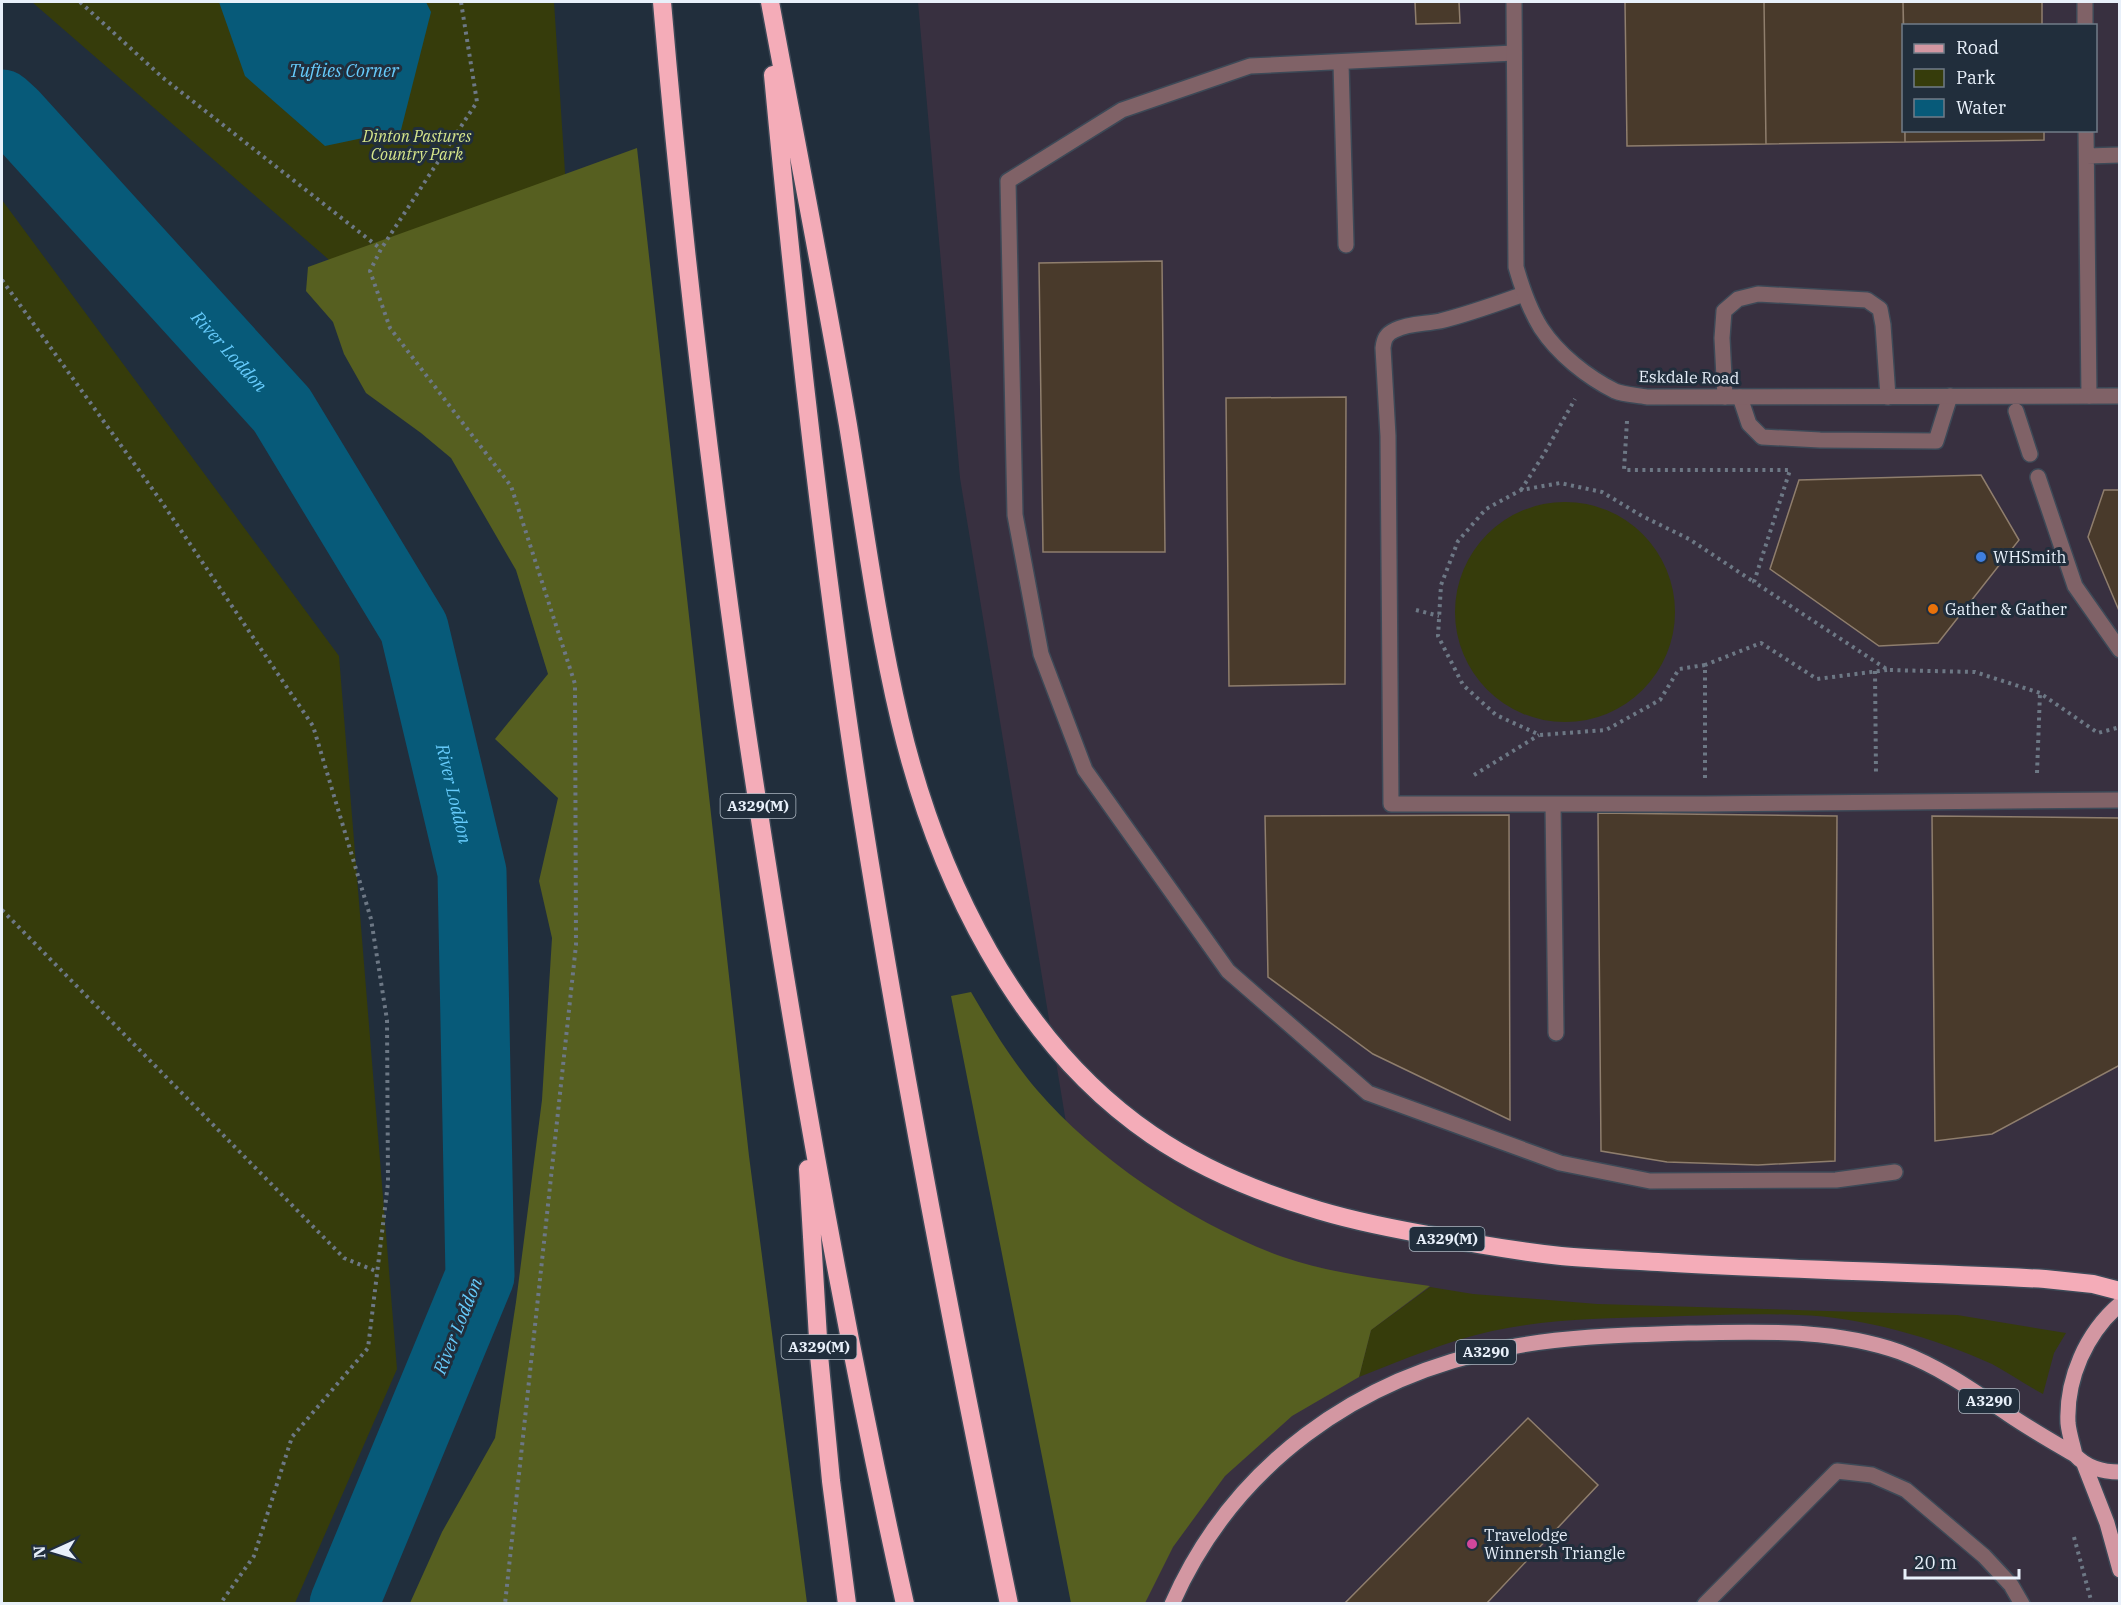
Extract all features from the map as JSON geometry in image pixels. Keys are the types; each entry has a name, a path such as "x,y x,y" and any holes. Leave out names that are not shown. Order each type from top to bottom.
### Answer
{"highway":[{"name":"A329(M)","path":"662,2 686,254 716,510 766,861 803,1090 842,1301 905,1604"},
{"name":"A329(M)","path":"768,2 847,423 879,620 901,725 926,811 965,907 1000,972 1061,1056 1111,1104 1151,1134 1192,1160 1241,1183 1306,1207 1465,1242 1561,1256 2045,1279 2093,1284 2120,1292"},
{"name":"A329(M)","path":"768,2 814,474 861,806 920,1155 951,1322 1009,1604"},
{"name":"A329(M)","path":"803,1090 819,1355 831,1481 847,1604"}],"main road":[{"path":"2120,1304 2100,1326 2081,1356 2069,1396 2068,1426 2107,1523 2120,1570"},
{"name":"A3290","path":"1172,1604 1195,1557 1216,1524 1240,1494 1296,1442 1345,1408 1397,1381 1434,1366 1507,1347 1621,1335 1786,1332 1831,1335 1900,1352 1922,1361 1973,1389 2080,1460"},
{"path":"2080,1460 2111,1472 2120,1472"}],"street":[{"name":"Eskdale Road","path":"1514,2 1516,267 1524,294 1540,327 1561,353 1589,375 1617,392 1647,397 2120,396"},
{"path":"2085,2 2085,24"},
{"path":"1514,53 1250,66 1122,110 1008,180 1015,514 1041,654 1085,770 1228,971 1368,1093 1560,1163 1650,1181 1836,1180 1895,1172"},
{"path":"1341,63 1346,245"},
{"path":"2086,132 2090,396"},
{"path":"2087,156 2120,155"},
{"path":"1524,294 1481,310 1437,322 1396,329 1388,333 1384,339 1388,436 1391,804 2120,800"},
{"path":"1888,396 1880,309 1867,300 1758,294 1738,299 1724,311 1722,338 1732,397 1749,424 1762,437 1936,441 1950,396"},
{"path":"2016,411 2030,454"},
{"path":"2038,477 2075,586 2120,650"},
{"path":"1553,804 1556,1032"},
{"path":"1705,1604 1837,1471 1872,1475 1906,1490 1984,1556 2011,1585 2022,1604"}],"path":[{"path":"80,2 162,77 381,249"},
{"path":"461,2 477,102 381,249 370,271 390,328 510,486 575,684 576,945 505,1604"},
{"path":"2,280 168,511 313,726 371,919 387,1020 388,1183 368,1348 292,1437 254,1556 220,1604"},
{"path":"1521,490 1561,425"},
{"path":"1626,432 1624,470 1790,470 1754,582"},
{"path":"1540,735 1496,715 1463,685 1438,636 1441,585 1458,541 1486,509 1521,490 1560,483 1602,492 1642,516 1689,539 1888,670"},
{"path":"1468,779 1540,735 1606,730 1660,700 1679,669 1705,665 1761,643 1817,679 1888,670 1975,672 2040,693 2098,733 2120,727"},
{"path":"1705,665 1705,804"},
{"path":"1875,671 1876,802"},
{"path":"2036,800 2040,693"},
{"path":"2,910 344,1258 378,1272"},
{"path":"2074,1537 2092,1604"}],"shaded area":[{"path":"918,2 2119,2 2119,1603 1145,1603 960,478"}],"green space":[{"name":"Dinton Pastures Country Park","path":"32,2 554,2 585,482"},
{"path":"637,148 749,1156 807,1603 410,1603 442,1532 495,1438 516,1302 542,1100 552,938 539,881 558,798 495,739 548,674 516,570 451,458 366,393 344,354 333,322 306,291 308,267"},
{"path":"2,200 339,656 397,1369 295,1603 2,1603"},
{"path":"1554,502 1576,502 1607,510 1626,520 1643,534 1657,551 1667,570 1675,601 1675,623 1667,654 1657,673 1643,690 1626,704 1607,714 1576,722 1554,722 1513,709 1495,697 1480,682 1463,654 1455,623 1455,601 1468,560 1480,542 1495,527 1523,510"},
{"path":"971,992 1010,1055 1037,1090 1089,1141 1150,1188 1216,1228 1283,1257 1337,1271 1430,1286 1371,1330 1359,1377 1292,1416 1225,1476 1173,1547 1145,1603 1071,1603 951,996"},
{"path":"1430,1287 1473,1294 1597,1304 1957,1315 2066,1333 2054,1353 2043,1394 1992,1364 1922,1338 1848,1320 1782,1314 1596,1319 1533,1324 1458,1340 1359,1377 1371,1330"}],"water":[{"name":"Tufties Corner","path":"219,2 426,2 431,12 401,130 325,146 245,76"}],"building":[{"path":"1415,2 1459,2 1460,23 1416,24"},
{"path":"1625,2 1764,2 1766,144 1627,146"},
{"path":"1764,2 1903,2 1902,132 1905,132 1905,142 1766,144"},
{"path":"1903,2 2042,2 2042,24 1904,24"},
{"path":"1905,132 2044,132 2044,140 1905,142"},
{"path":"1162,261 1165,552 1043,552 1039,263"},
{"path":"1346,397 1345,684 1229,686 1226,398"},
{"path":"1981,475 2019,540 1938,643 1879,646 1770,569 1799,480"},
{"path":"2104,490 2120,490 2120,613 2088,537"},
{"path":"1598,813 1837,816 1835,1161 1758,1165 1667,1162 1601,1151"},
{"path":"1509,815 1510,1120 1373,1054 1268,977 1265,816"},
{"path":"1932,816 2120,818 2120,1065 1992,1134 1935,1141"},
{"name":"Travelodge Winnersh Triangle","path":"1528,1418 1598,1485 1486,1604 1344,1604"}],"waterway":[{"name":"River Loddon","path":"2,104 282,410 414,628 472,872 480,1276 344,1604"}],"place":[{"name":"WHSmith","path":"1981,557"},
{"name":"Gather & Gather","path":"1933,609"},
{"name":"Travelodge Winnersh Triangle","path":"1472,1544"}]}
